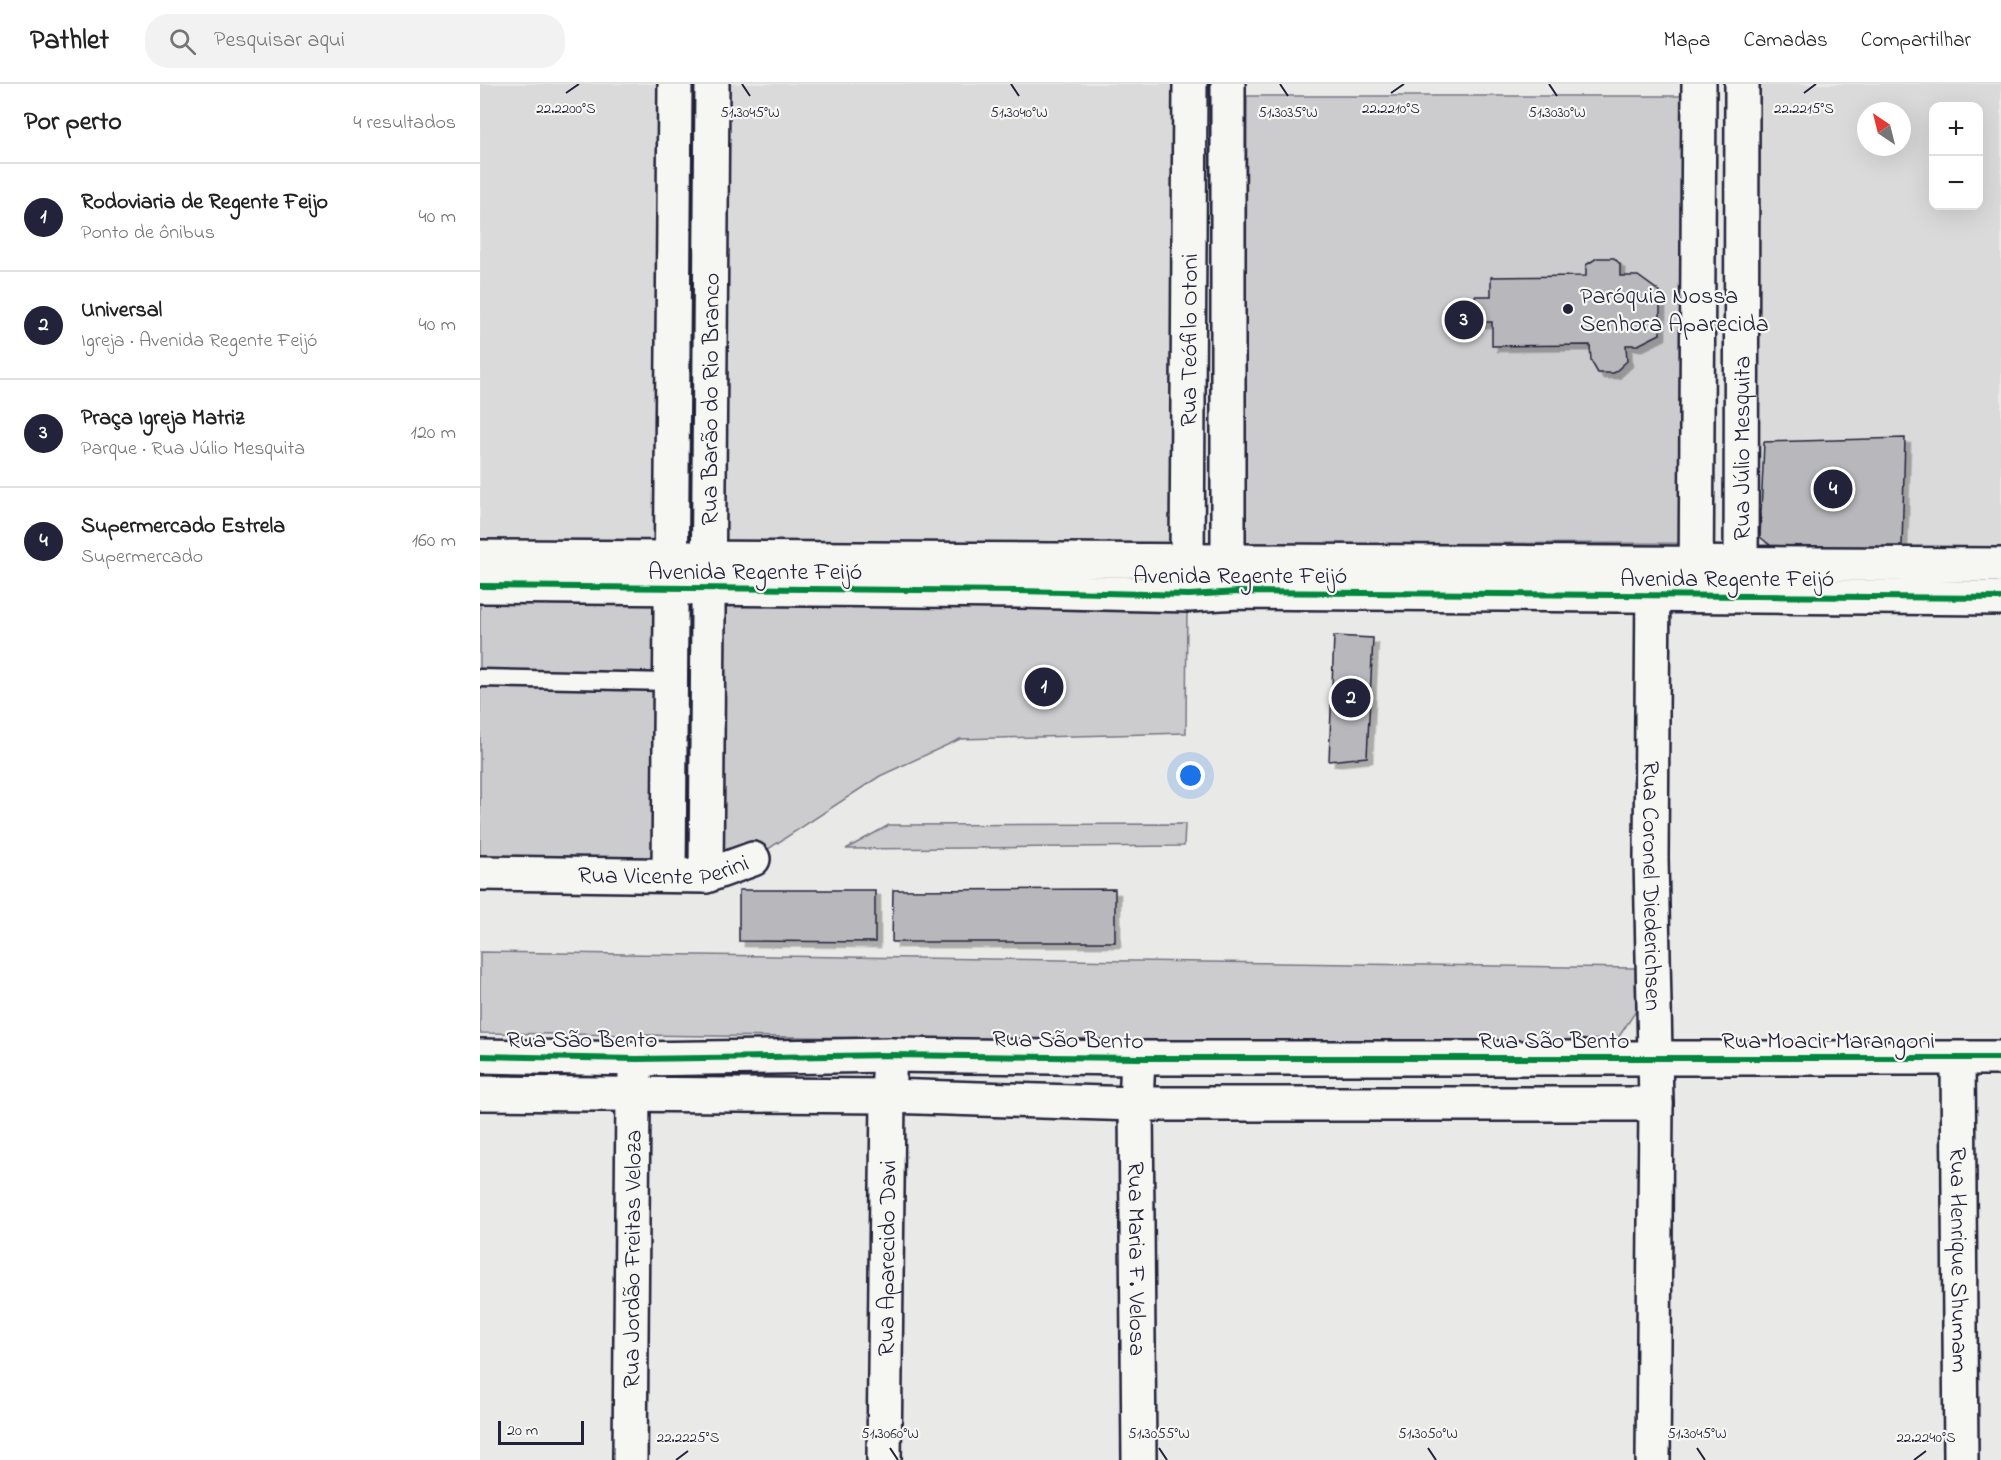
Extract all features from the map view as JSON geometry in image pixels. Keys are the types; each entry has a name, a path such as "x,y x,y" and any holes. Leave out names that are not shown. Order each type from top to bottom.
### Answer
{"street":[{"name":"Rua Barão do Rio Branco","path":"669,867 675,84"},
{"name":"Rua Barão do Rio Branco","path":"707,867 712,84"},
{"name":"Rua Teófilo Otoni","path":"1190,84 1187,561 1190,595"},
{"name":"Rua Teófilo Otoni","path":"1228,84 1228,577"},
{"name":"Rua Júlio Mesquita","path":"1696,596 1699,84"},
{"name":"Rua Júlio Mesquita","path":"1741,596 1742,84"},
{"path":"1698,322 1742,320"},
{"name":"Avenida Regente Feijó","path":"480,557 672,573"},
{"name":"Avenida Regente Feijó","path":"480,586 672,573 1020,575 1187,561 1228,577 1380,594 1489,578 1653,563 2001,565"},
{"name":"Avenida Regente Feijó","path":"1020,575 1190,595 1228,577 1381,561 1489,578 1652,596 2001,598"},
{"path":"1380,594 1381,561"},
{"name":"Rua Coronel Diederichsen","path":"1653,563 1651,858 1656,1025 1653,1460"},
{"name":"Rua Vicente Perini","path":"480,856 669,867"},
{"name":"Rua Vicente Perini","path":"480,873 707,867"},
{"name":"Rua São Bento","path":"480,1056 637,1059 890,1055 1138,1058 1656,1058"},
{"name":"Rua Aparecido Davi","path":"884,1460 890,1055"},
{"name":"Rua Maria F. Velosa","path":"1138,1058 1136,1104 1139,1460"},
{"path":"1298,1103 1300,1058"},
{"name":"Rua Moacir Marangoni","path":"1656,1058 2001,1058"},
{"name":"Rua Jordão Freitas Veloza","path":"630,1460 633,1095 637,1059"},
{"name":"Rua Henrique Shumam","path":"1958,1059 1961,1460"},
{"path":"480,1093 888,1096 1136,1104 1656,1104"}],"lane":[{"path":"480,678 671,682"}],"shaded area":[{"path":"480,84 675,84 672,558 480,557"},
{"path":"712,84 1190,84 1187,561 709,558"},
{"path":"1742,84 2001,84 2001,565 1741,564"},
{"path":"1247,96 1683,96 1681,543 1245,544"},
{"path":"480,586 672,588 669,858 480,856"},
{"path":"709,588 1187,603 1186,733 960,739 880,776 753,859 707,859"},
{"path":"1185,824 1184,846 846,849 889,825"},
{"path":"480,952 1635,968 1636,1011 1618,1038 1580,1056 1193,1042 480,1033"}],"building":[{"name":"Paróquia Nossa Senhora Aparecida","path":"1597,258 1614,258 1620,264 1620,276 1638,276 1660,292 1660,334 1638,345 1626,345 1627,361 1614,373 1598,373 1591,361 1590,345 1492,346 1492,322 1475,322 1475,296 1491,296 1491,277 1586,276 1586,265"},
{"path":"1905,438 1902,546 1775,549 1760,537 1764,442"},
{"path":"1334,636 1373,638 1367,757 1329,761"},
{"path":"1115,889 1115,942 892,942 893,890"},
{"path":"739,890 875,890 875,942 739,941"}],"cycle path":[{"path":"480,586 1019,591 1189,595 1238,592 2001,598"},
{"path":"480,1056 637,1059 890,1055 1138,1058 2001,1058"}],"place":[{"name":"Paróquia Nossa Senhora Aparecida","path":"1568,309"},
{"name":"Praça Igreja Matriz","path":"1464,320"},
{"name":"Supermercado Estrela","path":"1833,489"},
{"name":"Rodoviaria de Regente Feijo","path":"1044,687"},
{"name":"Universal","path":"1351,698"}]}
